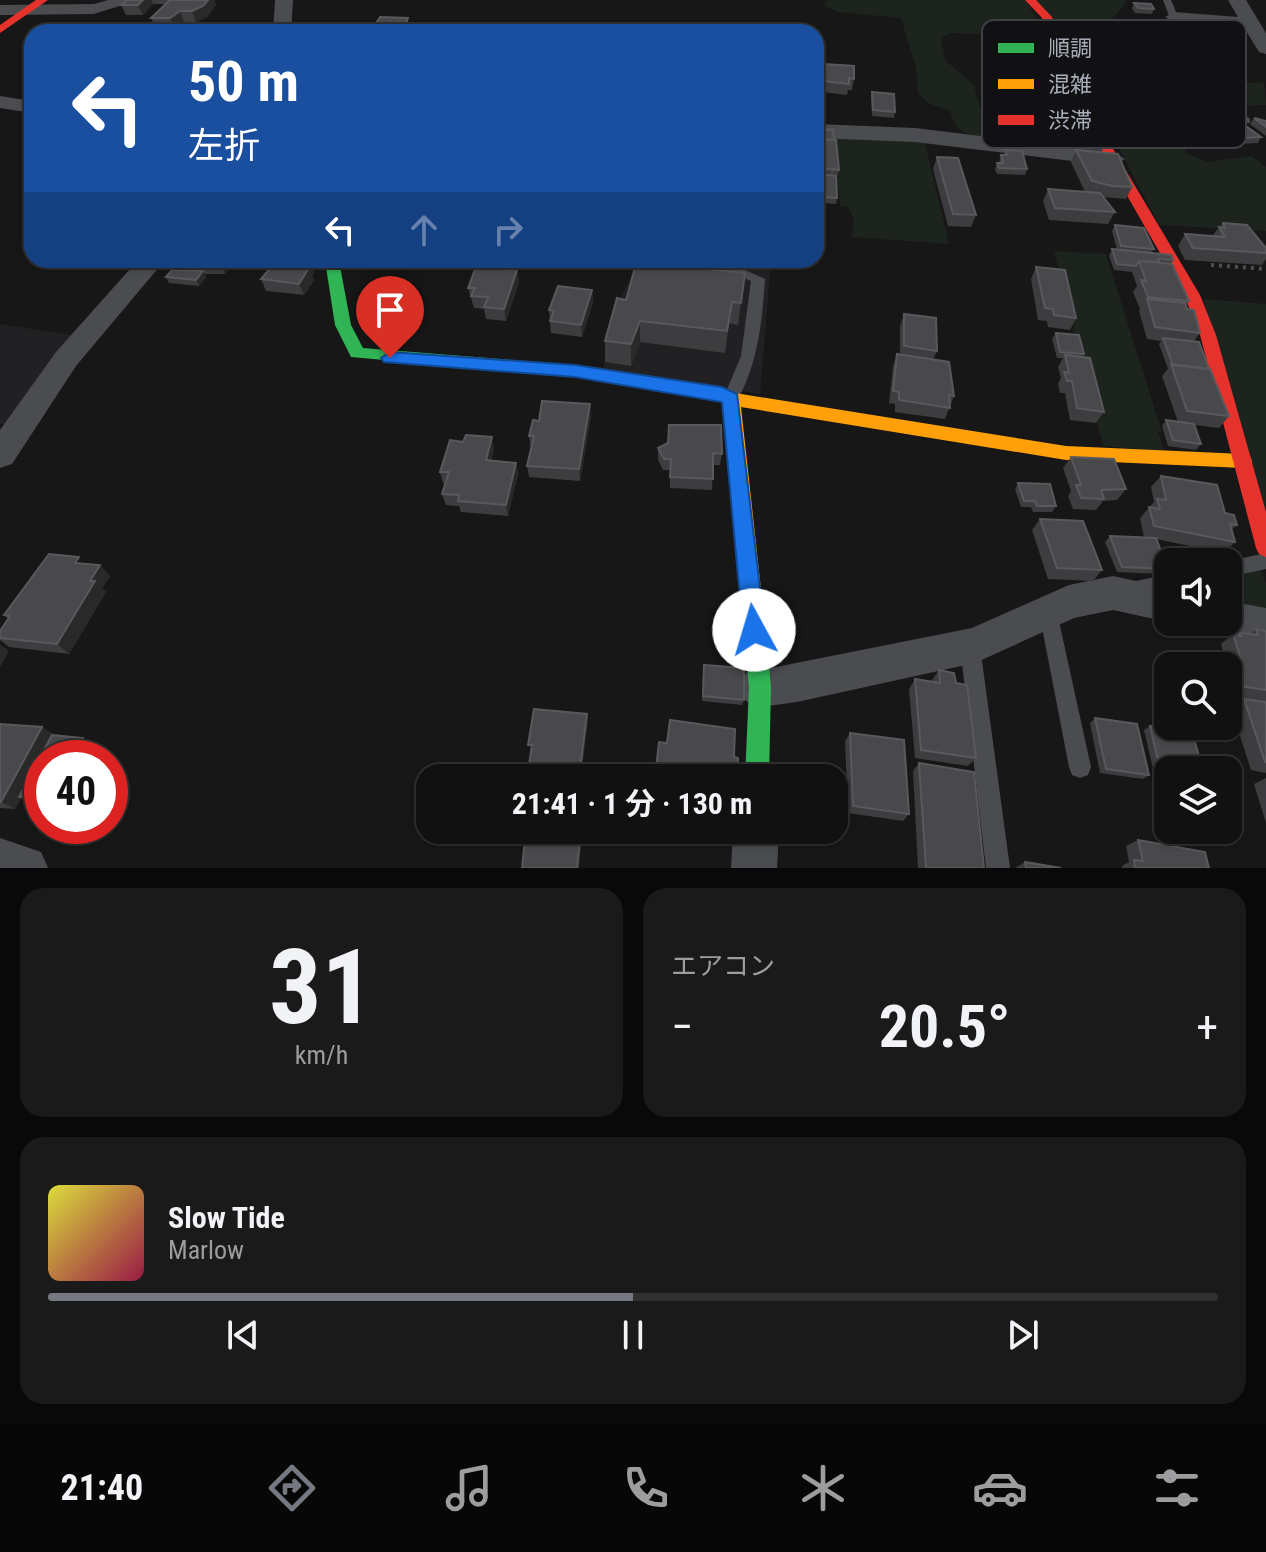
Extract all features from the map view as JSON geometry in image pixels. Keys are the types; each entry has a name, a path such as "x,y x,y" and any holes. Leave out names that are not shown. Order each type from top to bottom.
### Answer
{"street":[{"path":"0,10 36,5 94,9 129,0"},
{"path":"282,24 284,0"},
{"path":"1030,0 1048,20"},
{"path":"1237,0 1266,48"},
{"path":"0,30 36,5"},
{"path":"1171,8 1231,20"},
{"path":"1246,23 1251,24"},
{"path":"0,102 24,106"},
{"path":"824,131 982,143"},
{"path":"1024,148 1114,159"},
{"path":"1108,148 1136,203 1174,262 1208,335 1266,548"},
{"path":"0,455 66,359 145,268"},
{"path":"332,268 346,334 357,353 575,371 722,393 731,399 1066,453 1243,461"},
{"path":"731,399 760,687 757,764"},
{"path":"760,687 797,683 970,646 1069,602 1113,593 1154,602"},
{"path":"1242,621 1266,626"},
{"path":"754,868 755,844"},
{"path":"0,861 25,868"}],"lane":[{"path":"731,399 742,379 753,332 758,279 732,268"},
{"path":"1242,566 1266,561"},
{"path":"1113,593 1154,585"},
{"path":"1048,612 1080,767"},
{"path":"970,646 998,868"}],"path":[{"path":"1174,262 1266,269"}],"shaded area":[{"path":"826,0 1025,0 1038,20 982,20 982,34 951,33 941,38 945,60 974,85 982,114 982,136 961,130 950,111 930,104 918,94 916,68 901,18 838,12 825,6"},
{"path":"1034,0 1124,0 1125,4 1111,20 1046,20"},
{"path":"1264,82 1266,105 1246,106 1246,94 1249,94 1246,83"},
{"path":"832,134 924,139 949,244 852,237 854,219 848,207 840,206"},
{"path":"1119,148 1184,148 1186,153 1207,162 1251,156 1266,167 1266,231 1159,225"},
{"path":"1054,251 1106,254 1162,432 1158,432 1164,451 1103,446"},
{"path":"638,268 770,268 760,394 603,369 622,294"},
{"path":"1203,299 1266,304 1266,514"},
{"path":"0,324 77,336 13,426 0,424"},
{"path":"1260,568 1266,583 1266,619 1242,613 1242,572"}],"building":[{"path":"127,0 143,0 138,5 121,5"},
{"path":"170,0 208,0 203,6 192,11 180,11 170,18 151,18"},
{"path":"1134,3 1151,4 1154,9 1138,8"},
{"path":"380,17 408,18 405,24 376,24"},
{"path":"824,64 854,66 854,79 849,78 849,84 824,81"},
{"path":"872,92 894,94 895,112 873,110"},
{"path":"1246,126 1261,137 1246,138"},
{"path":"824,129 833,130 834,140 824,139"},
{"path":"824,139 836,140 839,170 824,169"},
{"path":"1005,150 1022,151 1027,169 999,168 997,163 1003,163 1001,155 1007,155"},
{"path":"1076,150 1118,154 1132,187 1092,181"},
{"path":"937,157 958,158 976,215 953,214"},
{"path":"824,175 836,176 837,198 824,197"},
{"path":"1048,189 1100,193 1115,212 1055,208"},
{"path":"1223,223 1247,225 1266,248 1266,253 1193,248 1185,234 1225,237 1219,227 1225,228"},
{"path":"1115,225 1144,228 1154,249 1121,246"},
{"path":"1112,249 1171,255 1173,260 1139,261 1136,266 1117,264"},
{"path":"1139,261 1172,264 1189,301 1148,297 1141,280 1146,281"},
{"path":"1036,267 1065,270 1076,318 1054,315 1053,309 1045,308"},
{"path":"270,268 309,268 299,284 261,279"},
{"path":"476,268 517,270 504,309 484,307 488,297 471,296 475,288 468,288"},
{"path":"635,268 707,268 745,273 741,303 732,302 727,331 640,321 631,344 605,341 617,298 626,300"},
{"path":"172,270 203,271 196,280 166,277"},
{"path":"558,286 592,290 581,325 550,321 554,311 549,310"},
{"path":"1147,299 1185,303 1187,309 1194,310 1200,333 1155,327"},
{"path":"904,314 936,318 937,351 904,346"},
{"path":"1056,333 1079,335 1084,354 1060,352"},
{"path":"1163,338 1199,342 1209,369 1173,365"},
{"path":"897,354 949,362 954,396 949,395 950,408 899,400 899,392 893,391"},
{"path":"1065,355 1090,358 1104,412 1077,408 1072,381 1067,381 1064,372 1069,373"},
{"path":"1171,364 1210,369 1229,416 1187,411"},
{"path":"542,401 590,404 579,469 527,466 534,436 529,436 533,420 539,421"},
{"path":"1166,420 1194,424 1201,444 1173,440"},
{"path":"669,425 721,425 722,454 713,453 713,479 670,477 671,459 664,459 658,448 668,443"},
{"path":"466,435 492,437 486,460 516,463 506,505 458,501 459,495 442,494 449,472 440,472 450,440 463,442"},
{"path":"1071,457 1114,459 1126,489 1101,490 1104,499 1081,498 1076,485 1081,485"},
{"path":"1161,476 1217,485 1225,513 1234,515 1237,525 1230,524 1235,542 1154,526 1149,507 1160,509 1157,499 1166,500"},
{"path":"1018,483 1050,484 1056,506 1037,506 1035,501 1024,501"},
{"path":"1040,519 1083,521 1102,570 1057,568"},
{"path":"1110,536 1156,538 1160,548 1154,548 1154,568 1122,567"},
{"path":"49,554 79,557 75,563 100,565 90,581 95,581 57,644 0,638 0,631 10,616 4,615"},
{"path":"1256,629 1266,631 1266,690 1242,686 1242,652 1239,652 1234,636 1242,636 1242,633 1258,635"},
{"path":"704,665 744,668 744,700 703,696"},
{"path":"939,670 954,673 956,683 967,685 976,758 921,750 915,679 940,683"},
{"path":"1244,699 1266,702 1266,762 1265,762"},
{"path":"534,709 587,714 581,764 529,764 532,745 528,745"},
{"path":"1095,718 1137,724 1149,775 1106,769"},
{"path":"670,720 735,729 734,757 738,758 738,764 657,764 659,742 667,743"},
{"path":"0,724 42,727 35,740 24,740 24,760 0,802"},
{"path":"1150,726 1154,727 1154,740 1194,740 1199,756 1157,756"},
{"path":"850,733 904,740 909,814 853,806"},
{"path":"52,735 83,738 82,740 49,740"},
{"path":"919,763 974,772 984,868 926,868"},
{"path":"1138,840 1205,852 1209,868 1135,868 1134,860 1143,861"},
{"path":"525,844 580,844 577,868 522,868"},
{"path":"1025,862 1061,868 1026,868"}],"traffic: fast":[{"path":"333,268 343,325 357,353 575,371 638,380"},
{"path":"752,607 760,687 757,764"}],"traffic: slow":[{"path":"638,380 722,393 731,399 752,607"},
{"path":"731,399 1066,453 1243,461"}],"traffic: jam":[{"path":"0,30 43,0"},
{"path":"1030,0 1048,20"},
{"path":"1106,148 1192,295 1208,335 1266,548"}],"route":[{"path":"390,358 575,371 722,393 731,399 754,630"}]}
